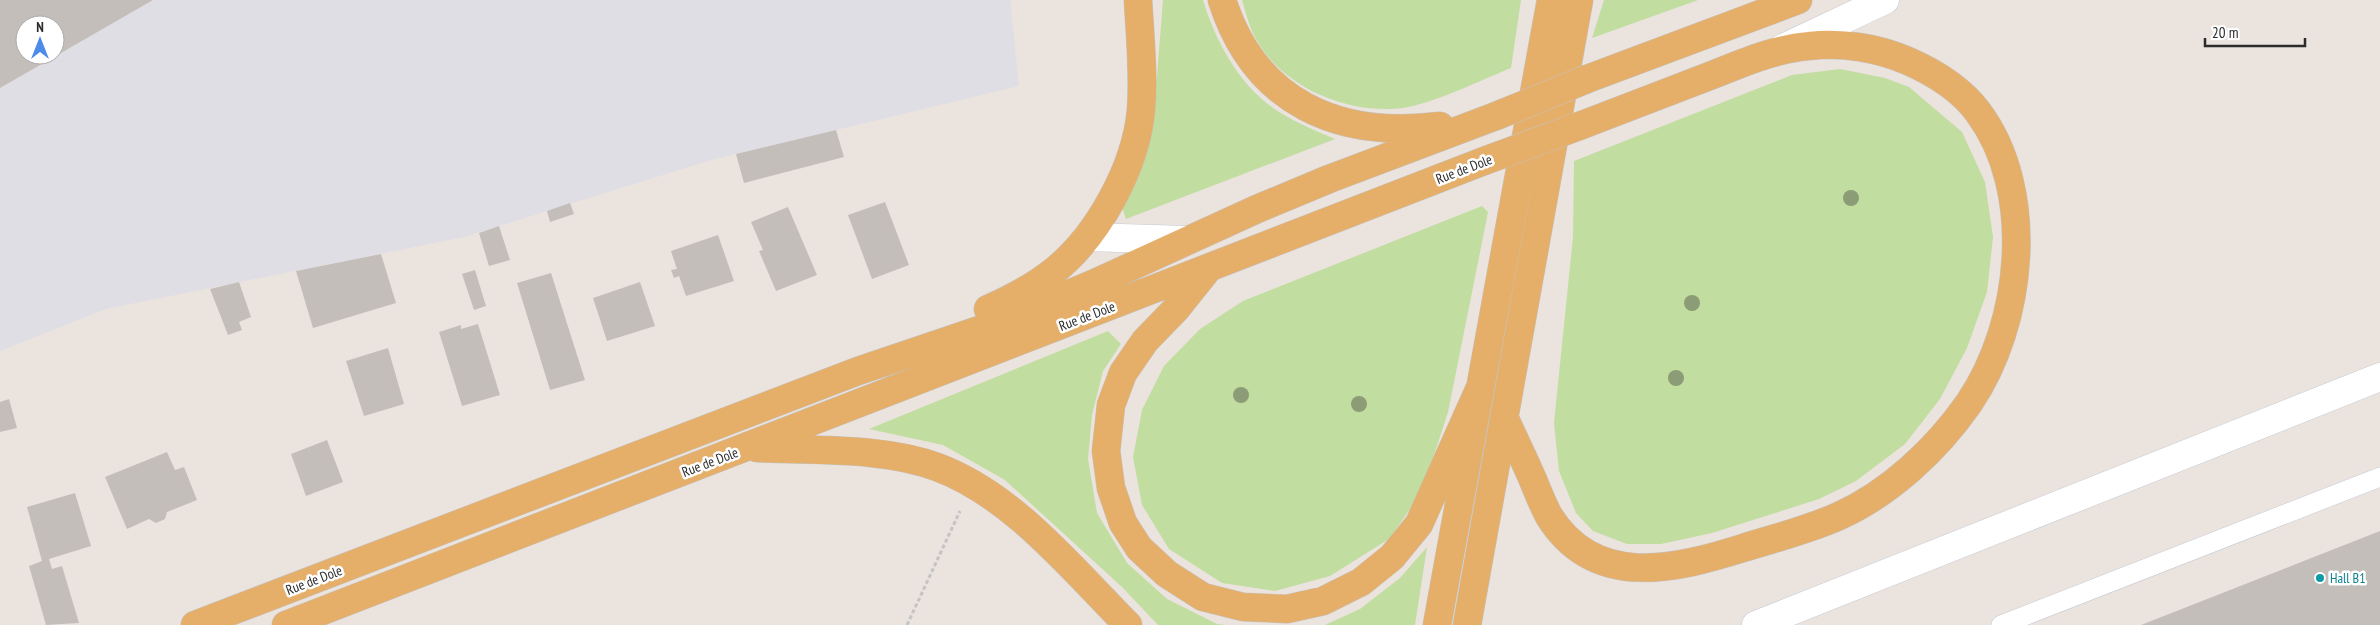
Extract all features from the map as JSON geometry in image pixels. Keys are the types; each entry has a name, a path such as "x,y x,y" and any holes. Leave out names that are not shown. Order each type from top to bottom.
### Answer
{"main road":[{"path":"858,371 1018,295 1055,271 1087,237 1102,216 1125,172 1137,134 1141,111 1138,0"},
{"path":"1222,0 1245,53 1266,79 1295,101 1331,118 1372,128 1408,130 1486,119"},
{"path":"1438,625 1551,0"},
{"path":"1467,625 1544,205 1555,127 1579,0"},
{"name":"Rue de Dole","path":"196,625 858,371 997,324 1093,284 1187,240 1329,179 1798,0"},
{"name":"Rue de Dole","path":"286,625 748,448 1484,161 1779,50 1885,0"},
{"path":"1505,419 1549,516 1564,535 1587,553 1622,567 1657,569 1694,563 1805,529 1840,516 1874,498 1904,474 1924,454 1968,403 1990,365 2005,320 2016,265 2015,213 2007,171 1990,130 1976,109 1941,79 1891,54 1837,45 1779,50"},
{"name":"Rue de Dole","path":"1087,237 1187,240"},
{"path":"1208,268 1176,309 1145,340 1123,373 1110,405 1106,450 1110,488 1123,523 1139,548 1167,574 1203,597 1242,607 1287,609 1323,601 1361,582 1392,557 1419,524 1480,390"},
{"path":"1756,625 2380,377"},
{"path":"748,448 895,457 936,467 970,482 1009,509 1029,527 1128,625"}],"lane":[{"path":"2001,625 2380,477"}],"path":[{"path":"906,625 940,549 963,504"}],"shaded area":[{"path":"0,0 1010,0 1019,86 711,160 464,237 106,309 0,351"}],"green space":[{"path":"1163,0 1203,0 1214,30 1229,60 1260,98 1280,113 1335,139 1126,219 1122,207 1145,148 1157,76"},
{"path":"1242,0 1521,0 1511,68 1433,100 1408,107 1387,109 1365,108 1322,96 1284,72 1268,57 1256,39"},
{"path":"1604,0 1698,0 1592,38"},
{"path":"1840,69 1885,78 1909,87 1962,132 1985,182 1993,237 1987,292 1967,348 1940,399 1905,444 1856,481 1819,499 1712,533 1661,544 1627,544 1593,531 1576,513 1559,471 1554,423 1573,237 1574,161 1792,75"},
{"path":"1482,206 1488,212 1448,412 1422,492 1389,539 1330,576 1275,591 1222,583 1169,549 1142,505 1133,457 1142,410 1164,366 1200,329 1243,301"},
{"path":"1108,331 1121,344 1103,371 1092,415 1088,459 1097,513 1127,563 1167,599 1217,624 1227,625 1158,625 1122,587 1005,480 943,445 869,429"},
{"path":"1427,547 1415,625 1325,625 1360,609 1400,578"}],"building":[{"path":"0,0 153,0 65,51 65,15 15,15 15,65 40,65 0,88"},
{"path":"836,130 844,157 744,183 736,154"},
{"path":"885,202 909,265 872,279 848,215"},
{"path":"570,203 574,214 550,222 547,211"},
{"path":"788,207 817,275 776,291 759,251 763,250 751,222"},
{"path":"499,226 510,260 489,266 479,233"},
{"path":"718,235 734,281 686,296 679,276 674,278 671,270 677,269 671,251"},
{"path":"381,254 396,303 313,328 296,271"},
{"path":"475,270 486,306 474,310 462,274"},
{"path":"551,273 585,380 550,390 517,283"},
{"path":"239,282 251,317 239,322 242,330 228,335 210,289"},
{"path":"640,282 655,326 607,341 593,298"},
{"path":"478,324 500,395 462,406 439,332 461,325 461,329"},
{"path":"388,348 404,404 364,416 346,361"},
{"path":"9,399 17,428 0,432 0,402"},
{"path":"327,440 343,482 306,496 291,454"},
{"path":"167,452 175,470 184,467 197,500 167,512 165,519 156,523 149,519 127,529 105,477"},
{"path":"75,493 91,546 49,559 52,569 62,566 79,623 46,625 29,566 42,561 27,507"},
{"name":"Hall B1","path":"2380,531 2380,625 2141,625"}],"place":[{"name":"Hall B1","path":"2320,578"}]}
